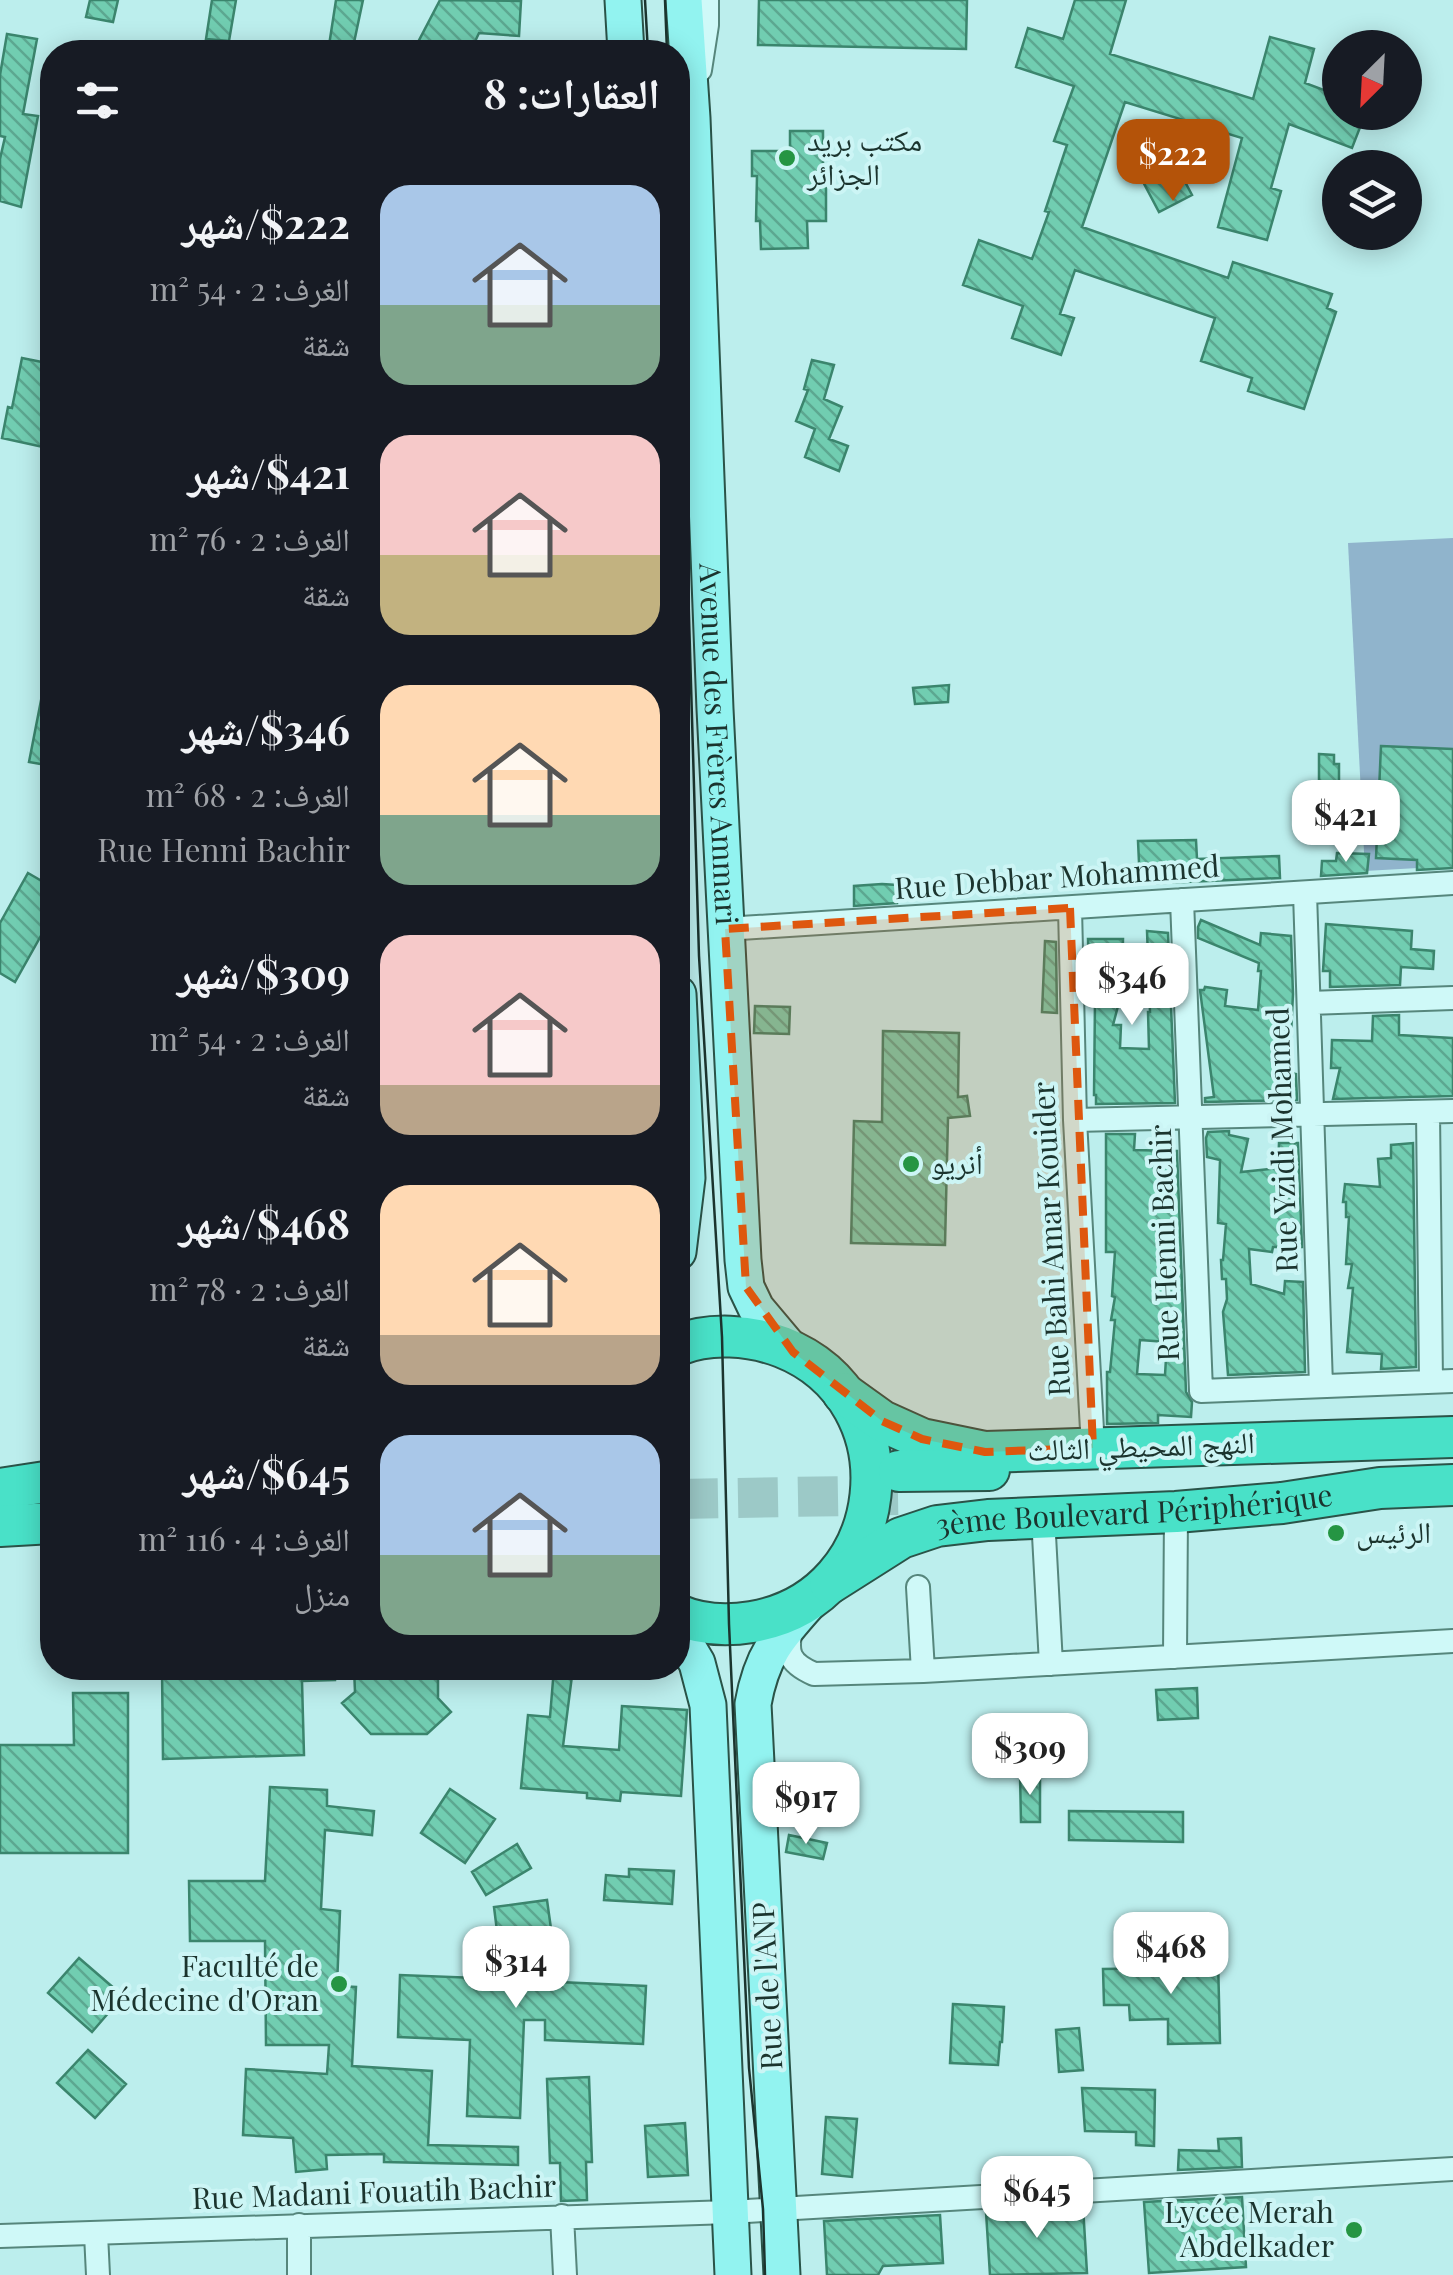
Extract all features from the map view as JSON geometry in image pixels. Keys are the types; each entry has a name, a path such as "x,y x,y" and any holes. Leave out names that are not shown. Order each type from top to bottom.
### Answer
{"highway":[{"path":"690,1343 740,1336 793,1352"},
{"name":"النهج المحيطي الثالث","path":"793,1352 882,1421 922,1439 984,1452 1453,1437"},
{"path":"813,1599 850,1558 864,1529 872,1497 872,1465 864,1433 843,1393"},
{"name":"3ème Boulevard Périphérique","path":"900,1483 1453,1454"},
{"path":"0,1490 40,1483"},
{"name":"النهج المحيطي الثالث","path":"900,1483 1380,1488"},
{"name":"3ème Boulevard Périphérique","path":"690,1619 710,1624 766,1620 813,1599 901,1538 937,1526 1176,1512 1282,1503 1380,1488 1453,1484"},
{"path":"0,1490 40,1488"},
{"path":"0,1526 40,1524"},
{"path":"0,1537 40,1537"}],"main road":[{"path":"623,0 624,40"},
{"name":"Avenue des Frères Ammari","path":"684,0 687,40"},
{"name":"Avenue des Frères Ammari","path":"690,88 714,709 746,1287 756,1308 793,1352"},
{"name":"Rue de l'ANP","path":"733,2275 753,2210 754,1704 758,1676 776,1641 813,1599"},
{"name":"Rue de l'ANP","path":"690,1651 708,1704 753,2210 782,2275"}],"street":[{"path":"608,0 620,40"},
{"path":"692,118 707,25 707,0"},
{"name":"Rue Debbar Mohammed","path":"725,929 1453,883"},
{"name":"Rue Yzidi Mohamed","path":"1306,893 1321,1386"},
{"name":"Rue Henni Bachir","path":"1182,900 1200,1391 1442,1382"},
{"name":"Rue Bahi Amar Kouider","path":"1070,908 1092,1448"},
{"path":"1308,1004 1453,998"},
{"path":"1076,1120 1453,1111"},
{"path":"1428,1112 1442,1382"},
{"path":"1175,1657 1176,1512"},
{"path":"1043,1517 1051,1664"},
{"path":"918,1587 923,1671"},
{"path":"813,1599 788,1644 792,1660 814,1674 1453,1642"},
{"name":"Rue Madani Fouatih Bachir","path":"0,2236 753,2210 1453,2169"},
{"path":"562,2216 565,2275"},
{"path":"299,2225 299,2275"},
{"path":"96,2234 98,2275"}],"highlighted area":[{"path":"1070,908 1093,1448 985,1452 922,1439 882,1421 793,1352 746,1287 725,929"}],"shaded area":[{"path":"1453,538 1453,866 1365,871 1348,543"}],"building":[{"path":"90,0 118,0 113,22 86,17"},
{"path":"212,0 236,0 229,40 206,39"},
{"path":"336,0 363,0 355,40 330,40"},
{"path":"440,0 521,1 519,36 479,33 476,40 419,40"},
{"path":"759,0 967,0 966,49 758,45"},
{"path":"1075,0 1126,0 1110,54 1253,99 1270,37 1314,49 1305,83 1322,89 1322,130 1359,130 1352,148 1289,124 1271,188 1281,191 1267,240 1218,227 1242,138 1125,102 1082,227 1228,278 1233,262 1332,294 1327,308 1336,312 1304,409 1248,391 1252,378 1201,361 1215,318 1075,270 1060,314 1074,318 1061,355 1012,338 1023,306 963,285 979,240 1032,259 1067,145 1054,141 1074,86 1016,67 1028,28 1063,39"},
{"path":"7,34 37,39 23,114 38,116 21,207 0,201 0,159 5,137 0,136 0,75"},
{"path":"790,131 823,131 826,221 807,221 808,248 761,249 752,151 790,151"},
{"path":"1176,165 1192,195 1159,212 1141,178 1159,168 1162,173"},
{"path":"22,358 40,362 40,446 2,438 8,407 12,408"},
{"path":"812,360 834,365 824,399 842,407 829,439 848,446 839,471 805,457 815,429 796,421 808,390 804,389"},
{"path":"949,685 948,702 915,704 913,688"},
{"path":"40,706 40,764 29,762"},
{"path":"1381,746 1453,749 1453,868 1417,870 1417,860 1376,858"},
{"path":"1319,754 1334,755 1334,764 1339,764 1339,809 1319,809"},
{"path":"1196,840 1197,859 1279,856 1280,878 1140,884 1138,841"},
{"path":"1337,853 1369,854 1367,873 1321,876 1322,861 1336,861"},
{"path":"28,873 40,880 40,937 15,982 0,973 0,923"},
{"path":"897,885 897,903 854,906 854,886"},
{"path":"1201,920 1260,945 1261,933 1291,936 1291,1034 1283,1037 1285,1072 1296,1074 1297,1100 1205,1102 1205,1098 1214,1097 1200,990 1227,990 1225,1006 1258,1010 1261,971 1259,963 1198,938"},
{"path":"1326,924 1412,931 1411,949 1434,951 1433,969 1401,967 1400,985 1330,987 1330,971 1323,971"},
{"path":"1147,931 1168,933 1175,1103 1096,1104 1095,1000 1091,999 1097,978 1089,978 1088,939 1123,939 1122,991 1113,1025 1121,1025 1120,1048 1149,1049"},
{"path":"1045,941 1056,942 1057,1013 1042,1012"},
{"path":"755,1006 790,1007 789,1034 754,1033"},
{"path":"1399,1015 1399,1035 1453,1038 1453,1096 1333,1099 1340,1068 1331,1068 1332,1040 1372,1041 1373,1016"},
{"path":"883,1031 959,1033 958,1097 967,1096 970,1116 948,1118 945,1245 851,1243 854,1121 882,1122"},
{"path":"1229,1131 1229,1135 1248,1139 1241,1172 1278,1168 1279,1143 1298,1143 1302,1247 1273,1247 1272,1252 1249,1249 1251,1284 1284,1294 1285,1281 1303,1282 1305,1372 1228,1375 1223,1312 1226,1279 1222,1279 1221,1260 1226,1224 1218,1223 1220,1160 1207,1157 1206,1138 1208,1132"},
{"path":"1106,1134 1135,1134 1134,1150 1177,1151 1186,1392 1192,1402 1191,1417 1158,1415 1158,1423 1107,1424 1107,1372 1115,1320 1111,1320 1115,1252 1106,1252","holes":["1140,1340 1167,1342 1165,1375 1137,1374"]},
{"path":"1413,1143 1416,1367 1381,1369 1382,1354 1347,1352 1353,1288 1348,1288 1352,1264 1346,1264 1349,1217 1343,1202 1345,1184 1380,1187 1378,1159 1391,1158 1391,1145"},
{"path":"162,1680 335,1680 302,1681 304,1755 163,1759"},
{"path":"354,1680 438,1680 438,1698 451,1712 427,1734 371,1734 342,1703 355,1692"},
{"path":"553,1680 571,1680 563,1746 619,1750 622,1706 687,1710 681,1796 621,1792 620,1801 587,1798 587,1793 521,1788 528,1715 550,1717"},
{"path":"1197,1688 1198,1718 1158,1720 1156,1690"},
{"path":"73,1693 128,1693 128,1853 0,1853 0,1745 74,1745"},
{"path":"1020,1775 1040,1775 1040,1822 1021,1822"},
{"path":"270,1787 327,1790 327,1806 374,1811 372,1835 325,1830 321,1909 340,1911 337,1986 356,1987 352,2066 432,2071 428,2145 518,2147 518,2165 384,2162 384,2154 326,2155 327,2169 296,2172 293,2138 243,2135 246,2069 327,2074 329,2045 266,2045 265,1941 190,1941 189,1881 265,1881"},
{"path":"450,1789 495,1819 465,1863 421,1833"},
{"path":"1069,1811 1183,1812 1183,1842 1069,1840"},
{"path":"789,1835 827,1843 823,1859 786,1852"},
{"path":"517,1844 531,1868 486,1895 472,1872"},
{"path":"629,1869 674,1871 672,1904 604,1900 606,1875 629,1877"},
{"path":"547,1900 554,1950 541,1952 537,1981 646,1986 643,2044 545,2040 545,2020 524,2020 520,2118 467,2116 470,2040 398,2037 400,1975 503,1979 494,1907"},
{"path":"79,1958 123,1996 92,2032 48,1993"},
{"path":"1218,1958 1220,2043 1168,2044 1168,2019 1130,2020 1129,2005 1104,2005 1103,1969 1166,1968 1166,1959"},
{"path":"953,2004 1004,2007 998,2065 950,2063"},
{"path":"1079,2028 1083,2070 1059,2072 1056,2030"},
{"path":"88,2050 126,2084 95,2118 57,2083"},
{"path":"589,2077 592,2162 586,2162 587,2200 561,2201 560,2163 550,2163 547,2079"},
{"path":"1082,2088 1155,2090 1154,2146 1136,2145 1136,2132 1085,2131"},
{"path":"826,2117 857,2119 852,2177 822,2174"},
{"path":"685,2123 688,2175 648,2177 645,2126"},
{"path":"1241,2138 1242,2167 1178,2170 1179,2150 1219,2151 1218,2139"},
{"path":"1242,2197 1246,2267 1149,2273 1144,2202"},
{"path":"1083,2206 1087,2273 990,2275 986,2212"},
{"path":"940,2215 943,2263 883,2266 878,2275 827,2275 824,2221"}],"tunnel":[{"path":"690,1499 901,1495"}],"tram line":[{"path":"645,0 647,40"},
{"path":"665,0 667,40"},
{"path":"690,651 699,956 722,1337 729,1624 749,2068 763,2209 765,2275"}],"place":[{"name":"مكتب بريد الجزائر","path":"787,158"},
{"name":"أنريو","path":"911,1164"},
{"name":"الرئيس","path":"1336,1533"},
{"name":"Faculté de Médecine d'Oran","path":"339,1984"},
{"name":"Lycée Merah Abdelkader","path":"1354,2230"}]}
